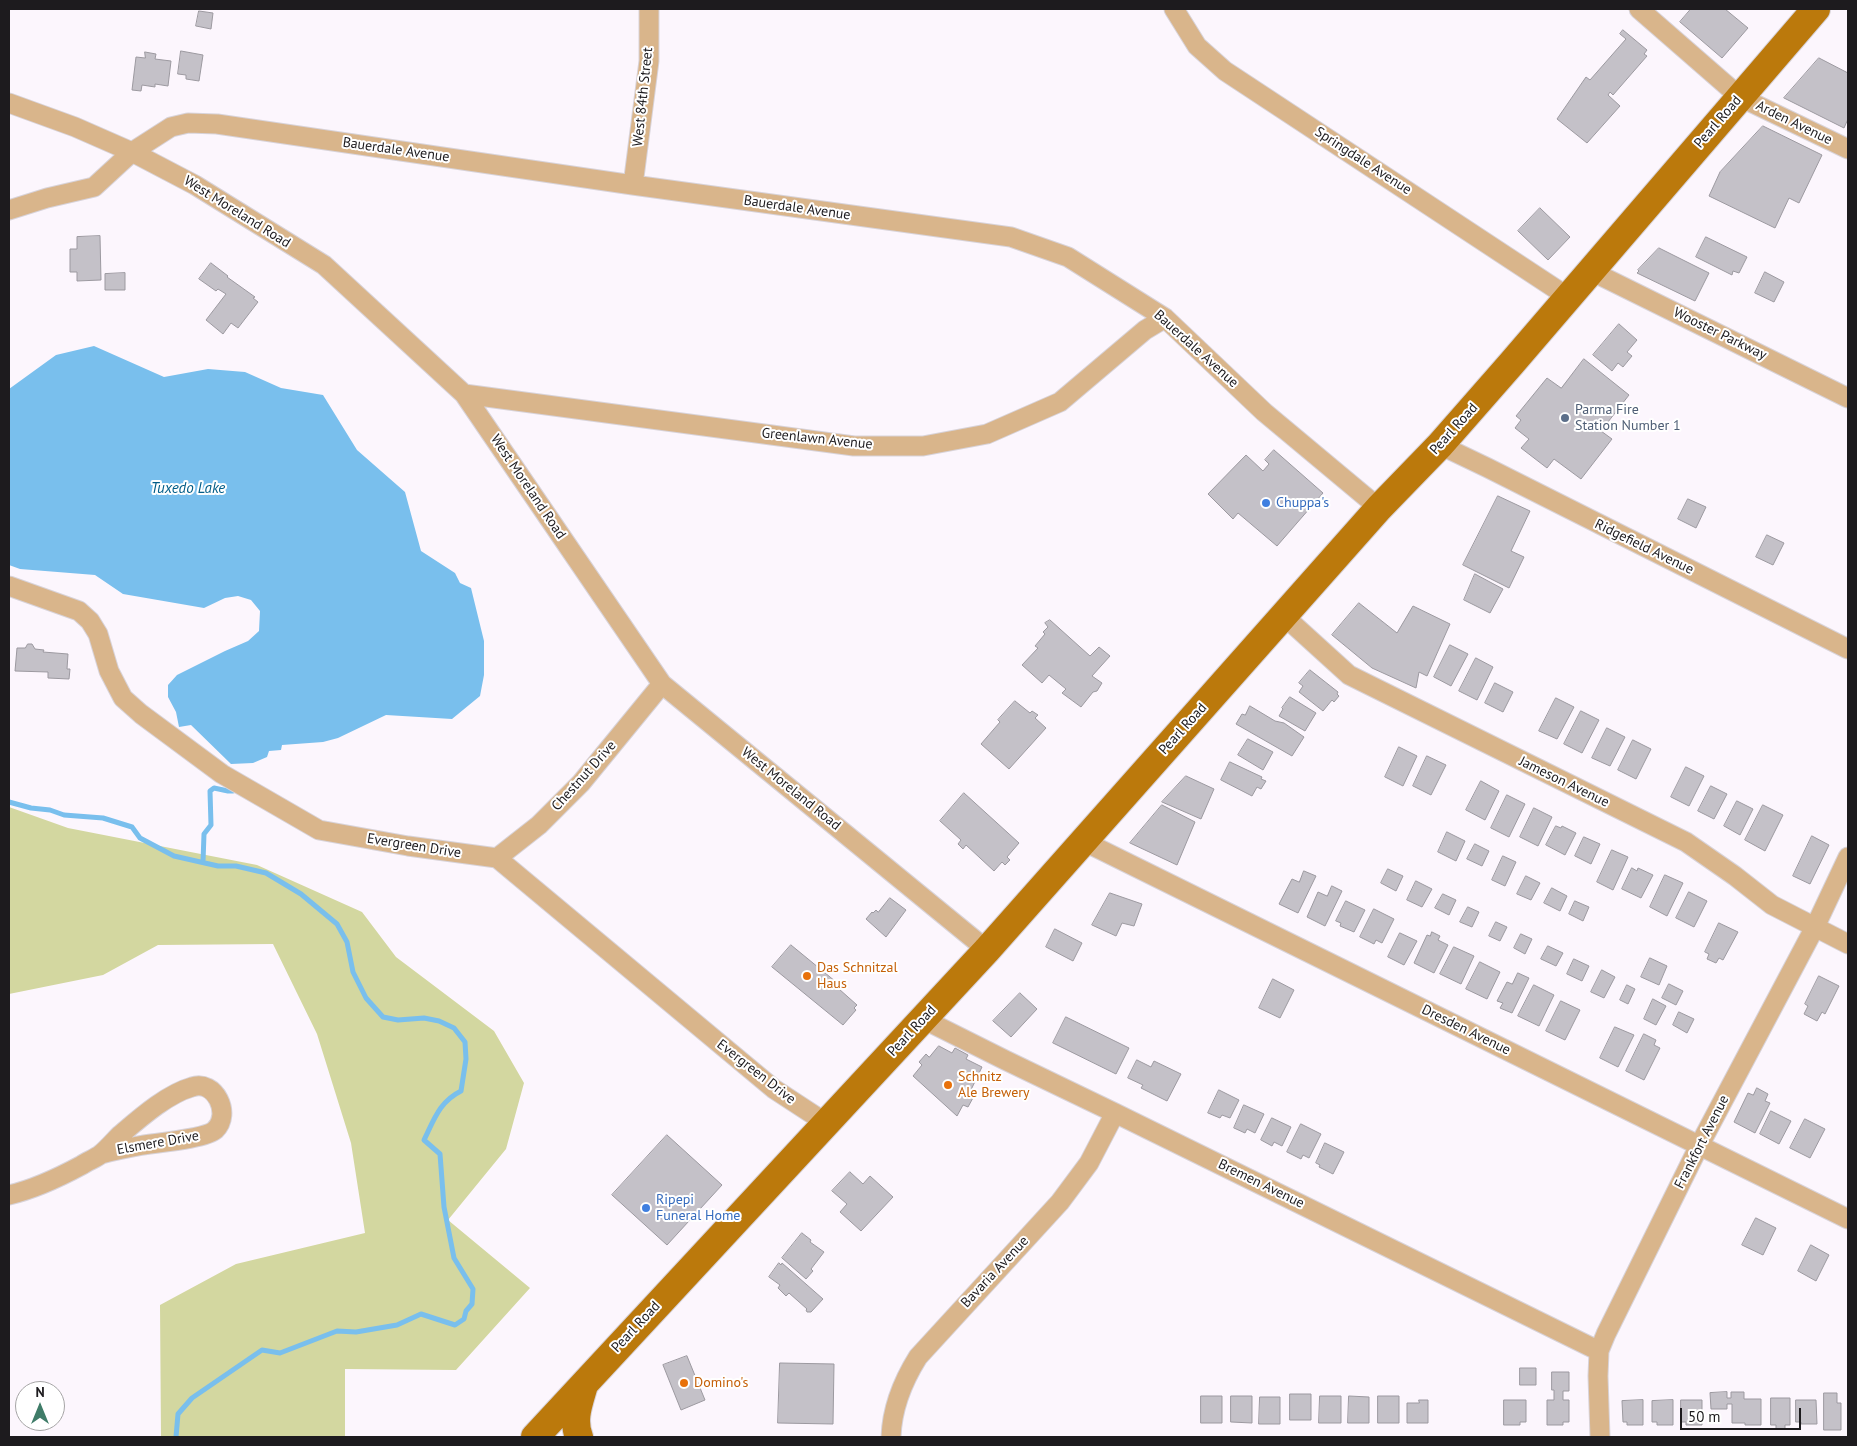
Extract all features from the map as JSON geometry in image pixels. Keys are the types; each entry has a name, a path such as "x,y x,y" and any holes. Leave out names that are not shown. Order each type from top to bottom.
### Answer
{"main road":[{"name":"Pearl Road","path":"535,1437 987,950 1379,508 1440,445 1816,9"},
{"path":"578,1437 576,1416 585,1383"}],"street":[{"name":"West 84th Street","path":"633,185 649,61 649,9"},
{"name":"Springdale Avenue","path":"1174,9 1197,46 1225,71 1568,297"},
{"name":"Arden Avenue","path":"1639,9 1740,97 1848,149"},
{"name":"West Moreland Road","path":"9,103 75,127 132,152 195,185 324,265 464,394 662,684 987,950"},
{"name":"Bauerdale Avenue","path":"9,210 47,198 94,187 132,152 171,127 196,122 1011,237 1068,257 1165,318 1264,412 1379,508"},
{"name":"Wooster Parkway","path":"1591,271 1848,398"},
{"name":"Greenlawn Avenue","path":"464,394 854,446 923,446 987,434 1060,402 1145,330 1165,318"},
{"name":"Ridgefield Avenue","path":"1440,445 1848,649"},
{"name":"Evergreen Drive","path":"9,586 79,611 90,621 98,634 109,671 123,698 141,714 222,774 319,830 408,846 496,858 774,1089 826,1123"},
{"name":"Jameson Avenue","path":"1284,616 1349,675 1686,842 1735,876 1772,905 1848,944"},
{"name":"Chestnut Drive","path":"496,858 539,825 581,783 662,684"},
{"name":"Dresden Avenue","path":"1083,841 1848,1219"},
{"name":"Frankfort Avenue","path":"1600,1437 1599,1351 1699,1146 1816,927 1848,857"},
{"name":"Bremen Avenue","path":"923,1018 1599,1351"},
{"name":"Elsmere Drive","path":"9,1196 52,1182 101,1154 120,1135 172,1095 184,1089 196,1085 206,1088 215,1093 219,1101 222,1109 221,1119 216,1129 206,1135 101,1154"},
{"name":"Bavaria Avenue","path":"891,1437 900,1391 907,1374 918,1357 1060,1202 1089,1163 1115,1112"}],"green space":[{"path":"9,807 68,828 257,865 362,912 396,957 494,1031 524,1083 506,1149 448,1220 530,1288 456,1370 345,1369 345,1437 161,1437 160,1305 236,1264 365,1233 351,1143 317,1034 273,944 158,945 103,975 9,994"}],"water":[{"name":"Tuxedo Lake","path":"94,346 164,377 208,369 245,372 281,388 323,395 357,450 405,492 421,551 455,573 460,583 471,588 484,641 484,675 480,696 452,719 386,715 338,738 323,742 282,745 281,750 269,751 267,757 253,763 231,764 191,725 179,727 176,712 168,697 168,685 177,675 248,641 259,631 260,611 251,600 238,596 225,598 204,608 123,594 95,575 20,569 9,565 9,389 56,355"}],"building":[{"path":"1691,9 1725,9 1748,28 1722,58 1680,22"},
{"path":"199,11 213,13 211,29 196,26"},
{"path":"1623,30 1647,50 1644,54 1647,56 1613,95 1610,92 1608,95 1620,106 1587,143 1557,119 1586,77 1590,80 1626,39 1620,34"},
{"path":"181,51 203,55 199,81 186,79 186,75 178,74"},
{"path":"145,52 156,54 155,59 171,61 168,86 142,85 141,91 132,90 136,57 145,58"},
{"path":"1819,58 1848,73 1848,119 1844,128 1784,98"},
{"path":"1763,126 1822,155 1799,203 1789,198 1775,228 1709,196 1720,172"},
{"path":"1540,208 1570,237 1548,260 1518,231"},
{"path":"100,236 101,280 77,281 77,272 70,272 70,249 77,249 77,237"},
{"path":"1706,237 1747,257 1739,273 1733,271 1732,275 1696,257"},
{"path":"1659,248 1709,273 1695,301 1637,273"},
{"path":"211,263 255,297 253,298 258,302 238,328 231,323 223,334 206,320 226,294 218,289 216,291 199,279"},
{"path":"1765,272 1784,282 1774,302 1755,293"},
{"path":"125,273 125,290 105,290 105,274"},
{"path":"1619,324 1637,340 1627,352 1632,356 1623,367 1618,363 1612,371 1593,355"},
{"name":"Parma Fire Station Number 1","path":"1584,359 1629,395 1601,431 1612,439 1581,479 1554,459 1547,468 1521,448 1529,439 1515,428 1521,420 1516,416 1547,378 1561,388"},
{"name":"Chuppa's","path":"1274,450 1323,493 1277,546 1238,513 1233,519 1208,494 1246,455 1263,471 1269,464 1265,460"},
{"path":"1498,496 1530,511 1511,551 1524,557 1509,588 1463,565"},
{"path":"1688,499 1706,507 1696,528 1678,519"},
{"path":"1767,535 1784,543 1773,565 1756,557"},
{"path":"1475,574 1503,589 1490,613 1464,600"},
{"path":"1359,603 1397,633 1413,606 1450,624 1427,676 1419,672 1416,688 1372,668 1332,635"},
{"path":"1050,620 1090,656 1099,647 1110,656 1092,676 1102,683 1097,691 1093,692 1081,707 1062,693 1066,689 1049,675 1042,683 1022,665 1038,648 1035,646 1045,634 1043,632 1048,627 1045,623"},
{"path":"28,644 32,644 35,649 44,650 43,652 68,654 67,669 70,669 69,679 48,678 48,672 15,671 17,648 25,648"},
{"path":"1450,645 1468,654 1451,686 1434,677"},
{"path":"1476,658 1493,667 1477,700 1459,691"},
{"path":"1310,670 1338,692 1339,696 1334,702 1332,700 1323,711 1299,692 1303,686 1299,683"},
{"path":"1495,683 1513,692 1503,712 1485,703"},
{"path":"1290,697 1316,713 1305,731 1279,716"},
{"path":"1556,698 1574,707 1557,739 1539,731"},
{"path":"1015,701 1030,713 1032,711 1038,715 1035,718 1046,728 1009,769 981,744 1000,722 998,720"},
{"path":"1250,706 1275,721 1284,723 1304,737 1292,756 1236,724 1242,714 1245,715"},
{"path":"1581,711 1599,720 1582,753 1564,744"},
{"path":"1607,728 1625,737 1610,766 1592,758"},
{"path":"1248,739 1273,752 1263,770 1238,755"},
{"path":"1633,740 1651,749 1636,779 1618,770"},
{"path":"1399,747 1417,756 1403,786 1385,777"},
{"path":"1427,756 1446,765 1431,795 1413,786"},
{"path":"1230,762 1262,777 1261,779 1266,781 1261,789 1257,787 1252,796 1221,780"},
{"path":"1686,767 1704,776 1689,806 1671,797"},
{"path":"1186,776 1214,789 1201,819 1162,802"},
{"path":"1481,781 1499,791 1485,820 1466,810"},
{"path":"1711,786 1727,794 1714,819 1698,811"},
{"path":"964,793 1019,843 1007,857 1010,860 1005,865 1002,862 994,871 966,845 963,849 958,844 961,840 940,821"},
{"path":"1507,795 1525,804 1509,837 1491,828"},
{"path":"1737,801 1753,809 1740,835 1724,826"},
{"path":"1162,805 1195,822 1177,865 1130,843"},
{"path":"1763,805 1783,815 1765,851 1745,840"},
{"path":"1534,808 1552,817 1538,846 1520,837"},
{"path":"1556,826 1561,828 1562,826 1576,833 1565,855 1546,845"},
{"path":"1447,832 1465,841 1456,861 1438,852"},
{"path":"1812,836 1829,845 1810,884 1793,876"},
{"path":"1584,837 1600,844 1591,864 1575,856"},
{"path":"1475,844 1489,851 1482,866 1467,859"},
{"path":"1612,850 1628,857 1613,890 1597,882"},
{"path":"1503,856 1516,862 1505,886 1492,880"},
{"path":"1632,868 1637,871 1638,868 1653,875 1641,898 1622,889"},
{"path":"1388,869 1403,876 1396,891 1381,883"},
{"path":"1304,871 1316,876 1298,913 1279,904 1292,879 1299,882"},
{"path":"1665,875 1683,883 1667,916 1650,907"},
{"path":"1526,876 1540,883 1531,900 1517,894"},
{"path":"1416,881 1432,889 1422,907 1407,900"},
{"path":"1332,886 1342,891 1325,926 1307,917 1318,892 1327,896"},
{"path":"1552,888 1567,896 1560,911 1544,903"},
{"path":"1689,892 1707,901 1694,927 1676,918"},
{"path":"1110,893 1142,904 1134,926 1122,923 1116,936 1092,925"},
{"path":"1443,894 1456,900 1449,915 1435,908"},
{"path":"890,898 906,910 886,937 866,919 872,912 876,910 878,912"},
{"path":"1346,901 1365,910 1354,932 1340,926 1341,923 1336,921"},
{"path":"1575,901 1589,907 1583,921 1569,914"},
{"path":"1468,907 1479,912 1472,927 1460,922"},
{"path":"1374,909 1394,919 1382,943 1376,940 1374,944 1360,937"},
{"path":"1496,922 1507,927 1500,941 1489,936"},
{"path":"1719,923 1738,932 1723,960 1719,958 1716,963 1707,959 1709,954 1705,952"},
{"path":"1055,929 1082,943 1073,961 1046,947"},
{"path":"1432,932 1440,936 1438,940 1448,945 1434,973 1414,963 1427,935 1430,936"},
{"path":"1400,933 1417,941 1404,965 1388,957"},
{"path":"1521,934 1532,939 1525,954 1514,948"},
{"name":"Das Schnitzal Haus","path":"791,945 841,986 839,989 857,1005 854,1008 856,1010 843,1025 772,967"},
{"path":"1548,946 1563,953 1556,966 1541,959"},
{"path":"1454,947 1474,956 1461,984 1440,974"},
{"path":"1650,958 1667,966 1659,985 1641,977"},
{"path":"1574,959 1589,966 1582,981 1567,974"},
{"path":"1480,962 1500,972 1487,999 1466,989"},
{"path":"1602,970 1615,977 1604,998 1591,992"},
{"path":"1518,973 1529,978 1512,1013 1500,1008 1503,1003 1497,1001 1507,982 1512,984"},
{"path":"1819,976 1839,986 1825,1014 1822,1012 1817,1021 1804,1014 1808,1006 1805,1004"},
{"path":"1273,979 1294,990 1280,1018 1259,1008"},
{"path":"1669,984 1683,991 1676,1005 1662,998"},
{"path":"1534,985 1554,995 1539,1026 1518,1016"},
{"path":"1627,985 1635,989 1628,1004 1620,1000"},
{"path":"1020,993 1037,1009 1011,1037 993,1021"},
{"path":"1653,999 1666,1006 1656,1025 1644,1019"},
{"path":"1561,1001 1580,1010 1565,1040 1546,1031"},
{"path":"1679,1012 1694,1019 1687,1033 1673,1025"},
{"path":"1066,1017 1129,1048 1116,1074 1053,1043"},
{"path":"1615,1027 1634,1035 1618,1067 1600,1058"},
{"path":"1644,1034 1656,1040 1654,1045 1660,1048 1644,1080 1626,1071"},
{"name":"Schnitz Ale Brewery","path":"939,1046 952,1053 955,1048 968,1055 966,1059 982,1067 969,1094 974,1096 968,1107 963,1105 957,1116 913,1076 922,1065 919,1062 926,1054 929,1057"},
{"path":"1137,1060 1151,1067 1154,1061 1181,1074 1167,1101 1141,1088 1143,1085 1128,1078"},
{"path":"1757,1088 1768,1094 1765,1101 1770,1103 1755,1133 1734,1122 1748,1093 1753,1095"},
{"path":"1219,1090 1239,1100 1230,1118 1222,1115 1220,1118 1208,1113"},
{"path":"1244,1105 1264,1114 1255,1133 1247,1129 1245,1133 1234,1128"},
{"path":"1771,1111 1791,1121 1779,1144 1760,1134"},
{"path":"1272,1118 1291,1127 1282,1146 1274,1142 1272,1146 1261,1140"},
{"path":"1805,1119 1825,1129 1810,1158 1790,1148"},
{"path":"1301,1124 1321,1134 1309,1158 1303,1155 1301,1159 1287,1152"},
{"path":"667,1135 722,1185 667,1245 612,1195"},
{"path":"1325,1143 1344,1152 1333,1174 1319,1167 1320,1165 1316,1163"},
{"path":"850,1172 863,1184 870,1176 893,1197 861,1231 840,1212 847,1204 832,1191"},
{"path":"1756,1218 1776,1228 1763,1255 1742,1245"},
{"path":"802,1233 811,1240 810,1242 824,1252 806,1279 782,1258"},
{"path":"1811,1245 1829,1255 1816,1281 1798,1271"},
{"path":"779,1263 781,1265 782,1263 823,1299 811,1312 807,1312 807,1309 789,1293 786,1296 778,1288 780,1285 769,1277"},
{"name":"Domino's","path":"687,1356 705,1400 681,1410 663,1365"},
{"path":"780,1363 834,1364 833,1424 778,1423"},
{"path":"1520,1368 1536,1368 1536,1385 1520,1385"},
{"path":"1552,1372 1569,1372 1569,1391 1563,1391 1563,1400 1569,1400 1569,1422 1563,1422 1563,1425 1547,1425 1547,1400 1554,1400"},
{"path":"1727,1392 1727,1398 1731,1398 1731,1392 1744,1392 1744,1399 1761,1399 1761,1425 1732,1423 1732,1404 1727,1404 1727,1409 1711,1409 1710,1393"},
{"path":"1824,1393 1837,1393 1837,1403 1841,1403 1841,1430 1824,1430"},
{"path":"1290,1394 1311,1394 1311,1420 1290,1420"},
{"path":"1201,1396 1222,1396 1222,1423 1201,1423"},
{"path":"1231,1396 1252,1396 1252,1423 1231,1422"},
{"path":"1320,1396 1341,1396 1341,1423 1319,1423"},
{"path":"1349,1396 1369,1397 1369,1423 1348,1423"},
{"path":"1378,1396 1399,1396 1399,1423 1378,1423"},
{"path":"1260,1397 1280,1397 1280,1424 1259,1424"},
{"path":"1771,1398 1790,1398 1790,1425 1785,1425 1785,1429 1776,1429 1776,1425 1771,1425"},
{"path":"1419,1400 1428,1400 1428,1423 1407,1423 1407,1403 1419,1403"},
{"path":"1504,1400 1526,1400 1526,1422 1520,1422 1520,1425 1504,1425"},
{"path":"1643,1400 1643,1425 1627,1425 1627,1422 1623,1422 1622,1401"},
{"path":"1673,1400 1673,1425 1657,1425 1657,1422 1652,1422 1652,1401"},
{"path":"1681,1400 1702,1400 1702,1425 1686,1425 1686,1422 1681,1422"},
{"path":"1796,1400 1816,1400 1817,1424 1801,1424 1801,1422 1796,1422"}],"waterway":[{"path":"203,862 204,834 211,825 210,791 214,788 233,791"},
{"path":"9,802 31,808 50,810 64,815 103,818 132,827 140,838 174,856 218,866 236,866 266,873 301,894 337,924 347,942 353,972 366,998 383,1017 398,1020 424,1018 439,1021 454,1028 465,1042 466,1059 461,1091 447,1100 442,1106 424,1140 440,1154 444,1207 454,1258 473,1289 472,1304 466,1311 464,1319 455,1325 421,1314 397,1325 356,1332 337,1331 280,1353 262,1350 192,1398 178,1414 176,1437"}],"place":[{"name":"Parma Fire Station Number 1","path":"1565,418"},
{"name":"Chuppa's","path":"1266,503"},
{"name":"Das Schnitzal Haus","path":"807,976"},
{"name":"Schnitz Ale Brewery","path":"948,1085"},
{"name":"Ripepi Funeral Home","path":"646,1208"},
{"name":"Domino's","path":"684,1383"}]}
